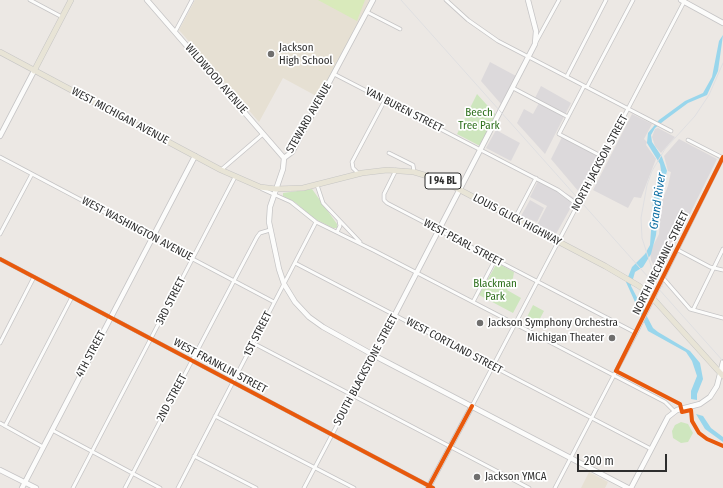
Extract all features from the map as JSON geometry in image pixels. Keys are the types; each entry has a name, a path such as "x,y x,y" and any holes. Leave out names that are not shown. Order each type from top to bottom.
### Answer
{"main road":[{"path":"0,136 71,0"},
{"name":"WILDWOOD AVENUE","path":"147,0 284,158"},
{"name":"STEWARD AVENUE","path":"373,0 292,152 284,158 284,166 268,214 270,230 284,284 300,308 317,323 374,355"},
{"path":"528,0 536,31 536,42"},
{"path":"683,1 723,23"},
{"name":"SOUTH BLACKSTONE STREET","path":"374,355 536,42"},
{"name":"WEST MICHIGAN AVENUE","path":"0,52 237,178"},
{"name":"4TH STREET","path":"22,488 194,156"},
{"name":"LOUIS GLICK HIGHWAY","path":"237,178 275,192 317,185 358,173 397,170 414,172 434,178 515,218 635,283 653,298"},
{"name":"I 94 BL","path":"653,298 722,374"},
{"path":"374,355 628,488"},
{"path":"631,488 666,419 674,411 700,404 709,399 716,389 722,374 723,362"},
{"path":"430,487 472,406"},
{"path":"0,470 36,488"}],"street":[{"path":"30,0 62,17"},
{"path":"175,32 192,0"},
{"path":"446,0 475,26 498,41 671,131"},
{"path":"536,42 559,0"},
{"path":"567,76 606,0"},
{"path":"603,157 560,134 633,0"},
{"name":"NORTH JACKSON STREET","path":"472,406 629,109 683,1"},
{"path":"367,12 400,29"},
{"name":"VAN BUREN STREET","path":"334,74 536,178 558,190 578,205"},
{"path":"513,88 568,117"},
{"path":"358,173 352,168 352,162 385,100"},
{"path":"222,170 263,134"},
{"path":"688,140 723,158"},
{"path":"389,153 413,165 414,172"},
{"name":"WEST WASHINGTON AVENUE","path":"0,157 274,302"},
{"name":"NORTH MECHANIC STREET","path":"555,488 648,310 723,158"},
{"name":"WEST PEARL STREET","path":"397,170 384,194 385,201 636,333"},
{"path":"0,234 32,174"},
{"name":"3RD STREET","path":"73,488 193,258 237,178"},
{"path":"515,218 536,178"},
{"path":"317,185 322,201 338,220 363,245"},
{"path":"275,192 291,202 316,222 668,403 674,411"},
{"path":"337,232 340,225 338,220"},
{"name":"1ST STREET","path":"178,488 316,222"},
{"path":"342,235 347,232 346,228"},
{"name":"2ND STREET","path":"125,488 258,235 270,230"},
{"path":"693,310 723,249"},
{"path":"678,250 714,268 723,270"},
{"name":"WEST FRANKLIN STREET","path":"0,259 430,487"},
{"path":"473,302 496,260"},
{"name":"WEST CORTLAND STREET","path":"295,263 651,449"},
{"path":"0,343 34,277"},
{"path":"663,278 693,310 723,318"},
{"path":"5,426 72,297"},
{"path":"253,343 529,488"},
{"name":"SOUTH BLACKSTONE STREET","path":"304,488 374,355"},
{"path":"215,416 354,488"},
{"path":"0,424 43,447"},
{"path":"52,430 160,488"},
{"path":"194,456 256,488"}],"shaded area":[{"name":"Jackson High School","path":"195,0 370,0 320,98 283,78 259,122 179,30"},
{"path":"490,62 516,76 501,104 481,81"},
{"path":"541,86 571,103 545,154 517,123 524,109 533,114 539,103 534,100"},
{"path":"632,114 652,124 644,139 647,142 646,145 656,159 641,198 634,197 628,208 593,190"},
{"path":"658,128 675,137 661,153 655,146 652,137 655,129"},
{"path":"496,130 520,143 511,161 486,148"},
{"path":"562,137 598,156 579,192 551,159"},
{"path":"679,139 717,159 659,276 651,260 650,252 659,234 661,203 668,186 671,172 668,171 664,156"},
{"path":"539,179 573,197 575,200 556,234 537,225 547,206 530,197"},
{"path":"530,200 544,208 537,222 521,216"},
{"path":"589,472 608,482 605,488 581,488"}],"green space":[{"path":"318,0 365,0 357,21"},
{"name":"Beech Tree Park","path":"477,94 496,115 480,146 457,134"},
{"path":"312,189 337,224 337,228 333,228 313,218 296,203 283,196 283,193"},
{"name":"Blackman Park","path":"497,263 514,272 513,278 507,290 521,298 513,313 479,295"},
{"path":"533,305 544,311 536,326 525,321"},
{"path":"681,422 688,424 693,433 688,442 681,443 673,438 672,431 675,425"}],"water":[{"name":"Grand River","path":"723,35 718,71 707,95 688,103 655,128 651,135 652,142 662,157 667,171 660,196 656,235 651,254 643,267 635,272 631,286 653,328 690,351 700,363 703,379 697,394 697,400 691,399 691,391 697,376 692,361 686,352 648,331 626,282 632,267 645,254 650,245 653,202 661,170 660,164 647,143 648,133 659,120 685,101 703,93 712,77 719,41"},
{"path":"696,414 703,416 711,428 723,437 723,442 705,429"}],"railway":[{"path":"401,0 723,361"},
{"path":"663,287 652,269 642,238 641,218 647,185 652,171 665,149 695,116 709,95 723,63"}],"cycle path":[{"path":"723,157 616,371 680,404 682,412 691,410 692,421 699,433 707,439 723,446"},
{"path":"0,259 433,488"},
{"path":"428,488 472,406"}],"place":[{"name":"Jackson High School","path":"271,54"},
{"name":"Jackson Symphony Orchestra","path":"480,323"},
{"name":"Michigan Theater","path":"612,338"},
{"name":"Jackson YMCA","path":"477,477"}]}
